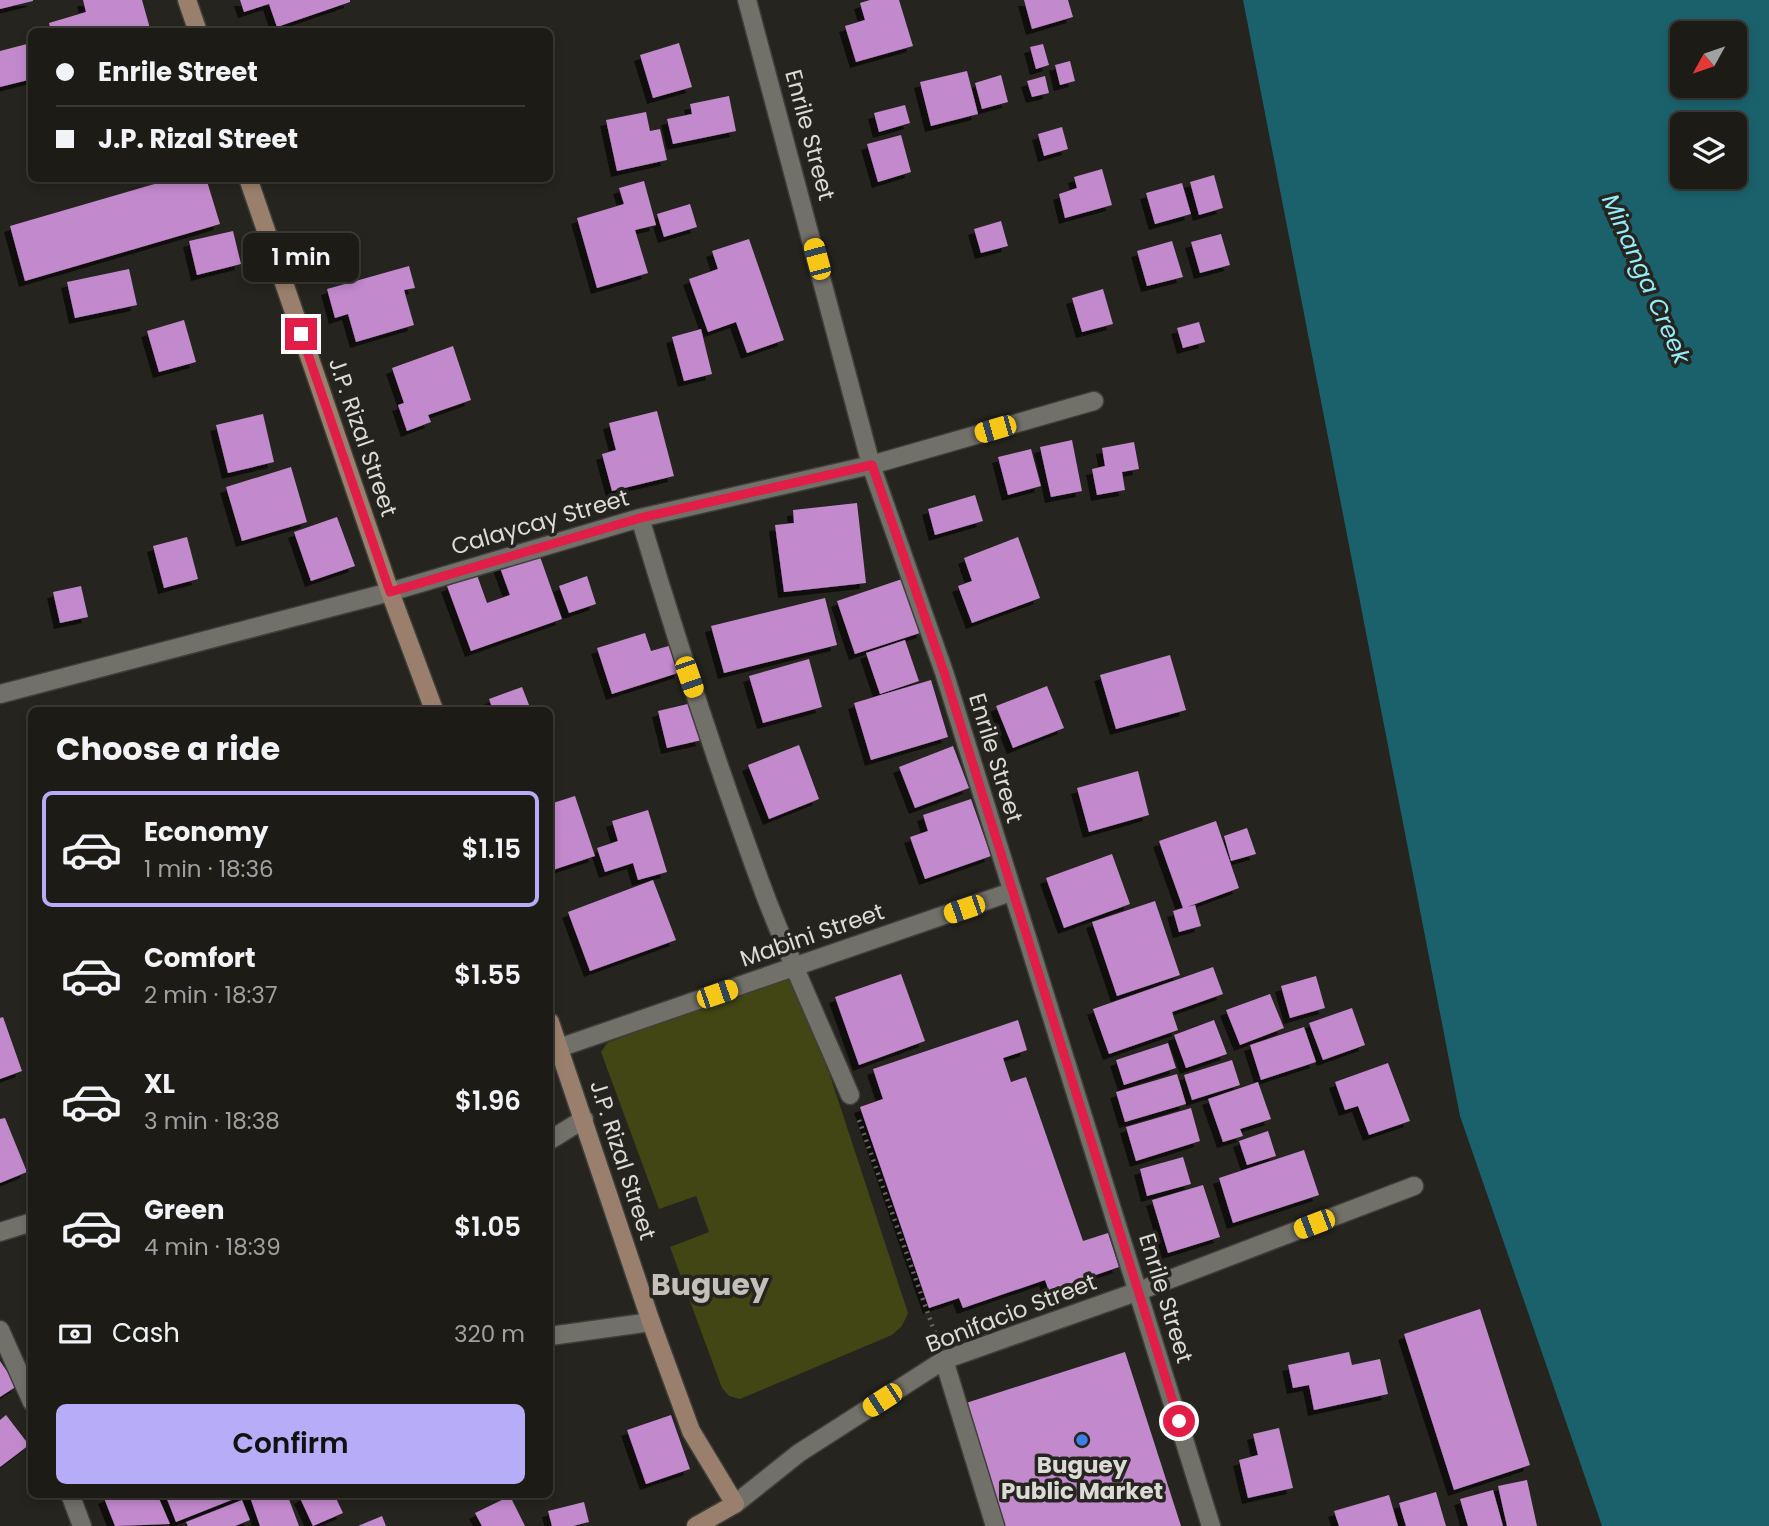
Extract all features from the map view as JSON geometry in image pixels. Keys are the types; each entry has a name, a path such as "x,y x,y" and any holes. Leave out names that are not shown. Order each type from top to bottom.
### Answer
{"street":[{"path":"187,0 197,28"},
{"name":"Enrile Street","path":"747,0 872,465 944,672 1211,1526"},
{"name":"J.P. Rizal Street","path":"249,182 390,592 433,707"},
{"name":"Calaycay Street","path":"0,694 390,592 640,518 872,465 1094,401"},
{"path":"640,518 680,651 733,807 767,899 850,1095"},
{"name":"Mabini Street","path":"554,1050 1012,892"},
{"name":"J.P. Rizal Street","path":"554,1050 584,1119 651,1322 691,1431 735,1504"},
{"path":"553,1138 584,1119"},
{"name":"Bonifacio Street","path":"696,1526 735,1504 799,1453 944,1360 1139,1291 1414,1186"},
{"path":"0,1232 28,1223"},
{"path":"553,1336 651,1322"},
{"path":"0,1330 28,1393"},
{"path":"944,1360 995,1526"},
{"path":"71,1498 82,1526"}],"path":[{"path":"850,1095 944,1360"}],"green space":[{"path":"789,976 800,984 908,1313 902,1326 892,1335 740,1399 729,1396 722,1388 670,1247 709,1232 696,1196 659,1209 601,1052 607,1043"}],"water":[{"name":"Minanga Creek","path":"1243,0 1769,0 1769,1526 1602,1526 1460,1116"}],"building":[{"path":"0,0 33,0 33,1 0,9"},
{"path":"83,0 142,0 150,28 50,28 49,23 86,12"},
{"path":"240,0 350,2 277,27 269,4 244,12"},
{"path":"870,0 899,0 913,46 856,62 845,26 865,20 860,3"},
{"path":"1024,0 1068,0 1073,17 1032,29"},
{"path":"679,43 692,87 653,98 640,55"},
{"path":"27,44 28,80 0,87 0,51"},
{"path":"1043,44 1049,65 1036,69 1030,47"},
{"path":"1070,61 1075,81 1060,85 1055,65"},
{"path":"967,71 978,114 931,126 920,82"},
{"path":"1001,75 1008,102 982,109 975,83"},
{"path":"1045,76 1049,93 1032,97 1027,81"},
{"path":"729,96 736,131 673,144 667,119 692,114 690,104"},
{"path":"905,105 910,123 879,132 874,113"},
{"path":"646,112 650,131 660,129 667,160 617,171 606,120"},
{"path":"1062,127 1068,149 1044,156 1038,134"},
{"path":"901,135 911,172 878,182 867,144"},
{"path":"1102,169 1112,205 1065,218 1059,194 1077,188 1074,177"},
{"path":"1214,175 1223,208 1199,215 1190,182"},
{"path":"644,181 656,225 635,230 648,273 597,288 577,218 624,204 619,188"},
{"path":"161,182 207,182 220,224 25,281 10,226"},
{"path":"1182,183 1191,214 1155,224 1146,193"},
{"path":"690,204 697,227 664,237 657,214"},
{"path":"1001,221 1008,246 981,253 974,229"},
{"path":"233,231 241,264 197,275 189,241"},
{"path":"1221,234 1230,265 1200,273 1191,242"},
{"path":"749,239 784,340 747,353 736,322 708,332 689,279 718,269 712,251"},
{"path":"1172,241 1183,277 1147,286 1137,251"},
{"path":"409,266 415,288 404,290 414,325 356,342 348,314 335,318 327,289"},
{"path":"129,269 137,305 75,318 67,282"},
{"path":"1103,289 1113,324 1082,332 1072,298"},
{"path":"184,320 196,362 159,372 147,331"},
{"path":"1199,322 1205,342 1183,348 1177,328"},
{"path":"701,329 712,374 684,381 672,337"},
{"path":"453,346 471,400 428,415 431,422 407,431 398,405 404,403 392,368"},
{"path":"657,411 674,476 612,491 602,454 616,450 609,423"},
{"path":"263,414 274,462 228,473 216,425"},
{"path":"1072,440 1082,491 1051,497 1040,447"},
{"path":"1134,442 1139,469 1122,472 1125,490 1097,495 1092,469 1105,466 1102,448"},
{"path":"1031,449 1041,486 1008,495 998,457"},
{"path":"291,467 307,522 242,541 226,487"},
{"path":"975,495 983,521 935,535 928,509"},
{"path":"857,503 866,583 784,592 775,525 794,523 793,510"},
{"path":"337,517 355,566 311,581 294,532"},
{"path":"187,537 198,579 164,588 153,546"},
{"path":"1018,537 1040,598 972,623 958,586 972,581 964,558"},
{"path":"538,551 562,619 471,651 447,586 477,575 487,603 510,595 499,565"},
{"path":"587,576 596,604 569,613 559,586"},
{"path":"905,578 923,632 855,654 837,601"},
{"path":"81,586 88,617 60,623 53,592"},
{"path":"825,598 837,645 724,673 711,626"},
{"path":"645,633 651,651 672,645 681,672 612,694 597,648"},
{"path":"905,640 919,681 880,694 866,653"},
{"path":"1170,655 1186,710 1116,729 1100,675"},
{"path":"809,659 822,707 763,723 749,676"},
{"path":"931,680 948,737 871,760 854,703"},
{"path":"1047,686 1064,728 1013,748 996,706"},
{"path":"522,687 530,707 492,707 489,699"},
{"path":"692,703 702,740 667,748 658,711"},
{"path":"799,745 819,799 769,819 748,765"},
{"path":"953,746 969,788 915,808 899,767"},
{"path":"1138,771 1149,815 1089,832 1077,788"},
{"path":"575,796 595,856 553,870 553,803"},
{"path":"971,799 991,856 925,879 910,837 928,831 923,815"},
{"path":"648,810 667,872 638,880 633,863 605,872 597,848 618,841 612,821"},
{"path":"1216,821 1239,888 1187,907 1195,905 1201,926 1179,932 1173,911 1183,908 1159,841"},
{"path":"1247,828 1256,854 1231,861 1224,836"},
{"path":"1112,854 1130,904 1064,928 1046,878"},
{"path":"653,880 676,940 590,971 568,912"},
{"path":"1155,901 1180,975 1117,996 1092,922"},
{"path":"1213,967 1223,994 1172,1012 1178,1030 1109,1054 1093,1009"},
{"path":"901,974 925,1041 859,1065 835,997"},
{"path":"1316,976 1325,1008 1290,1018 1281,986"},
{"path":"1270,994 1284,1028 1240,1045 1226,1010"},
{"path":"1352,1008 1365,1045 1323,1060 1309,1023"},
{"path":"3,1017 22,1071 0,1079 0,1018"},
{"path":"1018,1020 1027,1050 1003,1058 1011,1082 1026,1077 1083,1241 1108,1233 1119,1267 1049,1291 1045,1280 963,1308 959,1298 929,1308 860,1107 883,1099 873,1069"},
{"path":"1214,1020 1227,1054 1186,1068 1174,1035"},
{"path":"1304,1027 1316,1062 1261,1080 1250,1045"},
{"path":"1168,1043 1176,1068 1124,1085 1116,1060"},
{"path":"1232,1060 1240,1085 1192,1100 1184,1075"},
{"path":"1388,1063 1410,1121 1369,1135 1358,1106 1345,1110 1335,1082"},
{"path":"1177,1074 1186,1104 1125,1122 1116,1092"},
{"path":"1258,1082 1271,1119 1240,1129 1243,1136 1223,1142 1208,1099"},
{"path":"1191,1108 1200,1141 1136,1161 1126,1127"},
{"path":"5,1118 27,1172 0,1183 0,1119"},
{"path":"1268,1131 1276,1156 1247,1165 1239,1141"},
{"path":"1304,1150 1319,1195 1233,1223 1219,1178"},
{"path":"1183,1157 1191,1184 1147,1196 1140,1169"},
{"path":"1203,1185 1220,1237 1168,1253 1152,1200"},
{"path":"1480,1309 1530,1465 1454,1490 1404,1334"},
{"path":"1125,1352 1181,1526 1005,1526 966,1403"},
{"path":"1349,1352 1352,1365 1380,1359 1388,1394 1314,1410 1309,1385 1293,1388 1288,1365"},
{"path":"0,1361 17,1386 0,1397"},
{"path":"6,1415 28,1446 0,1467 0,1420"},
{"path":"671,1415 690,1469 646,1484 627,1430"},
{"path":"1279,1428 1293,1488 1248,1498 1239,1460 1258,1455 1253,1434"},
{"path":"1527,1480 1537,1526 1507,1526 1498,1486"},
{"path":"1493,1490 1503,1526 1468,1526 1460,1499"},
{"path":"1436,1492 1446,1526 1406,1526 1399,1503"},
{"path":"1389,1495 1398,1526 1339,1526 1334,1511"},
{"path":"104,1498 159,1498 170,1524 115,1526"},
{"path":"167,1498 236,1498 176,1522"},
{"path":"250,1498 288,1498 299,1526 260,1526"},
{"path":"300,1498 336,1498 343,1513 313,1526"},
{"path":"511,1498 525,1526 482,1526 475,1513"},
{"path":"242,1500 250,1520 235,1526 188,1526 186,1522"},
{"path":"584,1502 589,1522 573,1526 552,1526 548,1511"},
{"path":"382,1516 386,1526 358,1526"}],"place":[{"name":"Buguey Public Market","path":"1082,1440"}],"district":[{"name":"Buguey","path":"710,1285"}],"route":[{"path":"301,334 390,592 640,518 872,465 944,672 1179,1421"}]}
